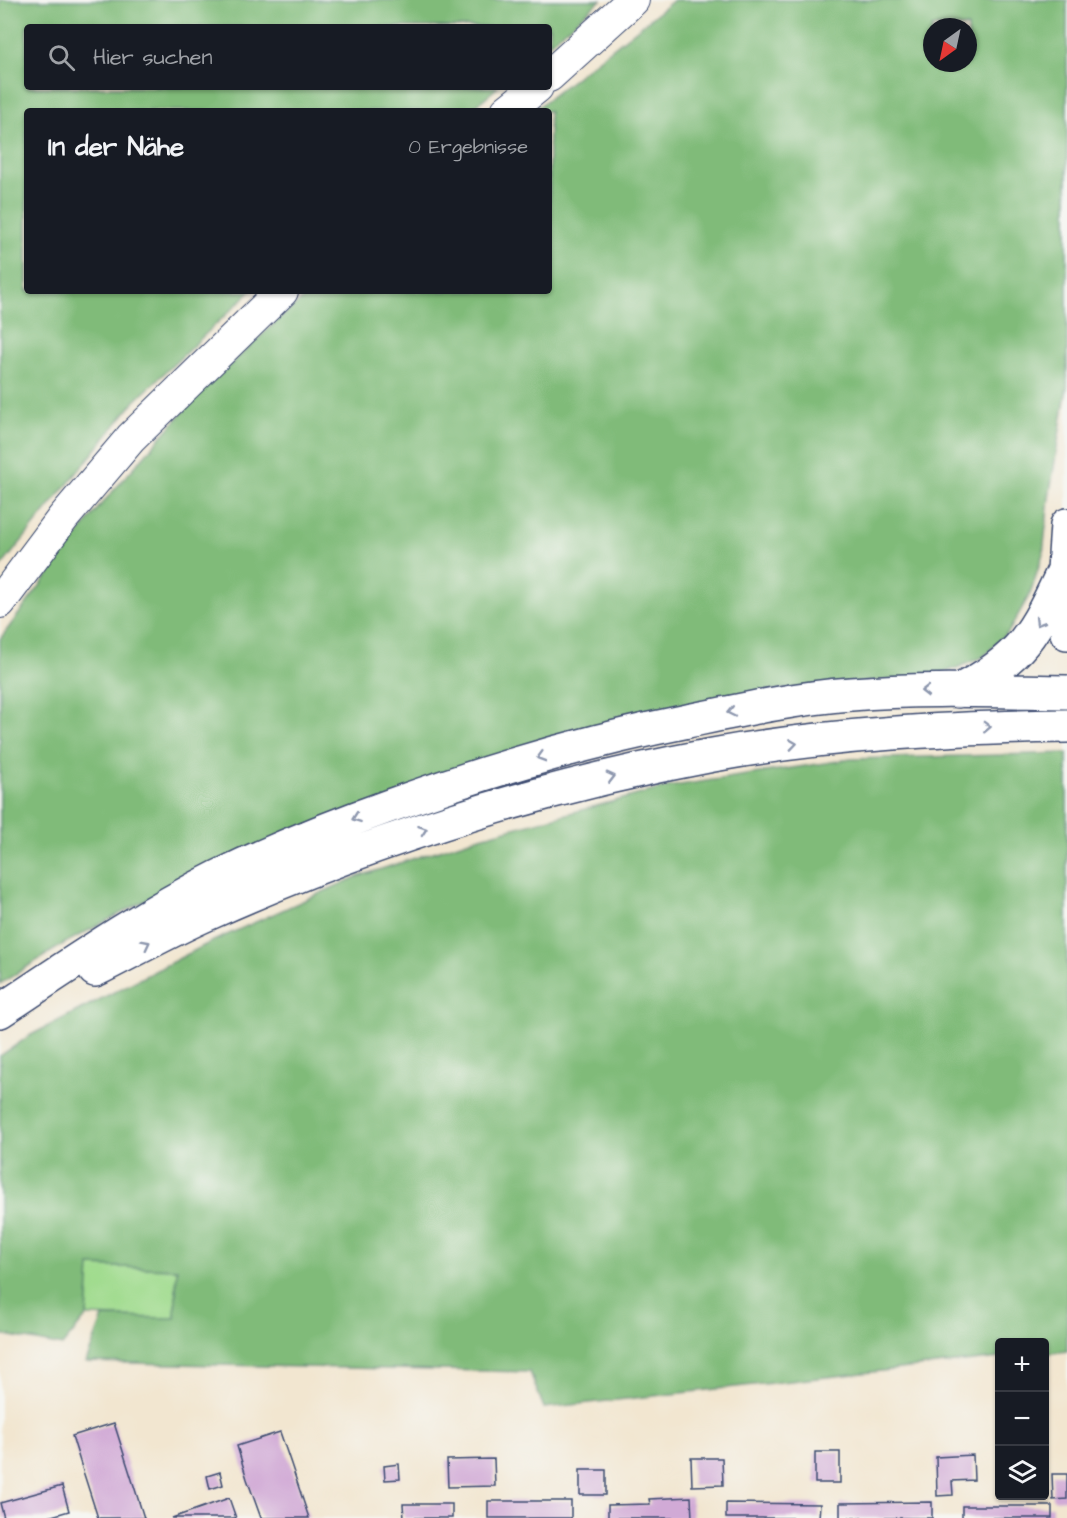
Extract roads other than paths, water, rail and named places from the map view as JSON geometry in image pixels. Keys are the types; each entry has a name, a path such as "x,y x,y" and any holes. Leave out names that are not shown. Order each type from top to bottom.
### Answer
{"main road":[{"path":"1067,525 1064,570 1067,633"},
{"path":"957,691 985,677 1007,662 1030,637 1042,618 1064,570"},
{"path":"0,1011 143,917 218,877 309,836 435,789 510,765 654,727 745,709 849,694 957,691 1067,692"},
{"path":"0,1018 197,919 321,866 454,819 532,797 714,755 814,741 987,727 1067,726"}],"street":[{"path":"552,73 633,0"},
{"path":"511,108 533,90"},
{"path":"0,602 63,518 131,438 279,294"}]}
